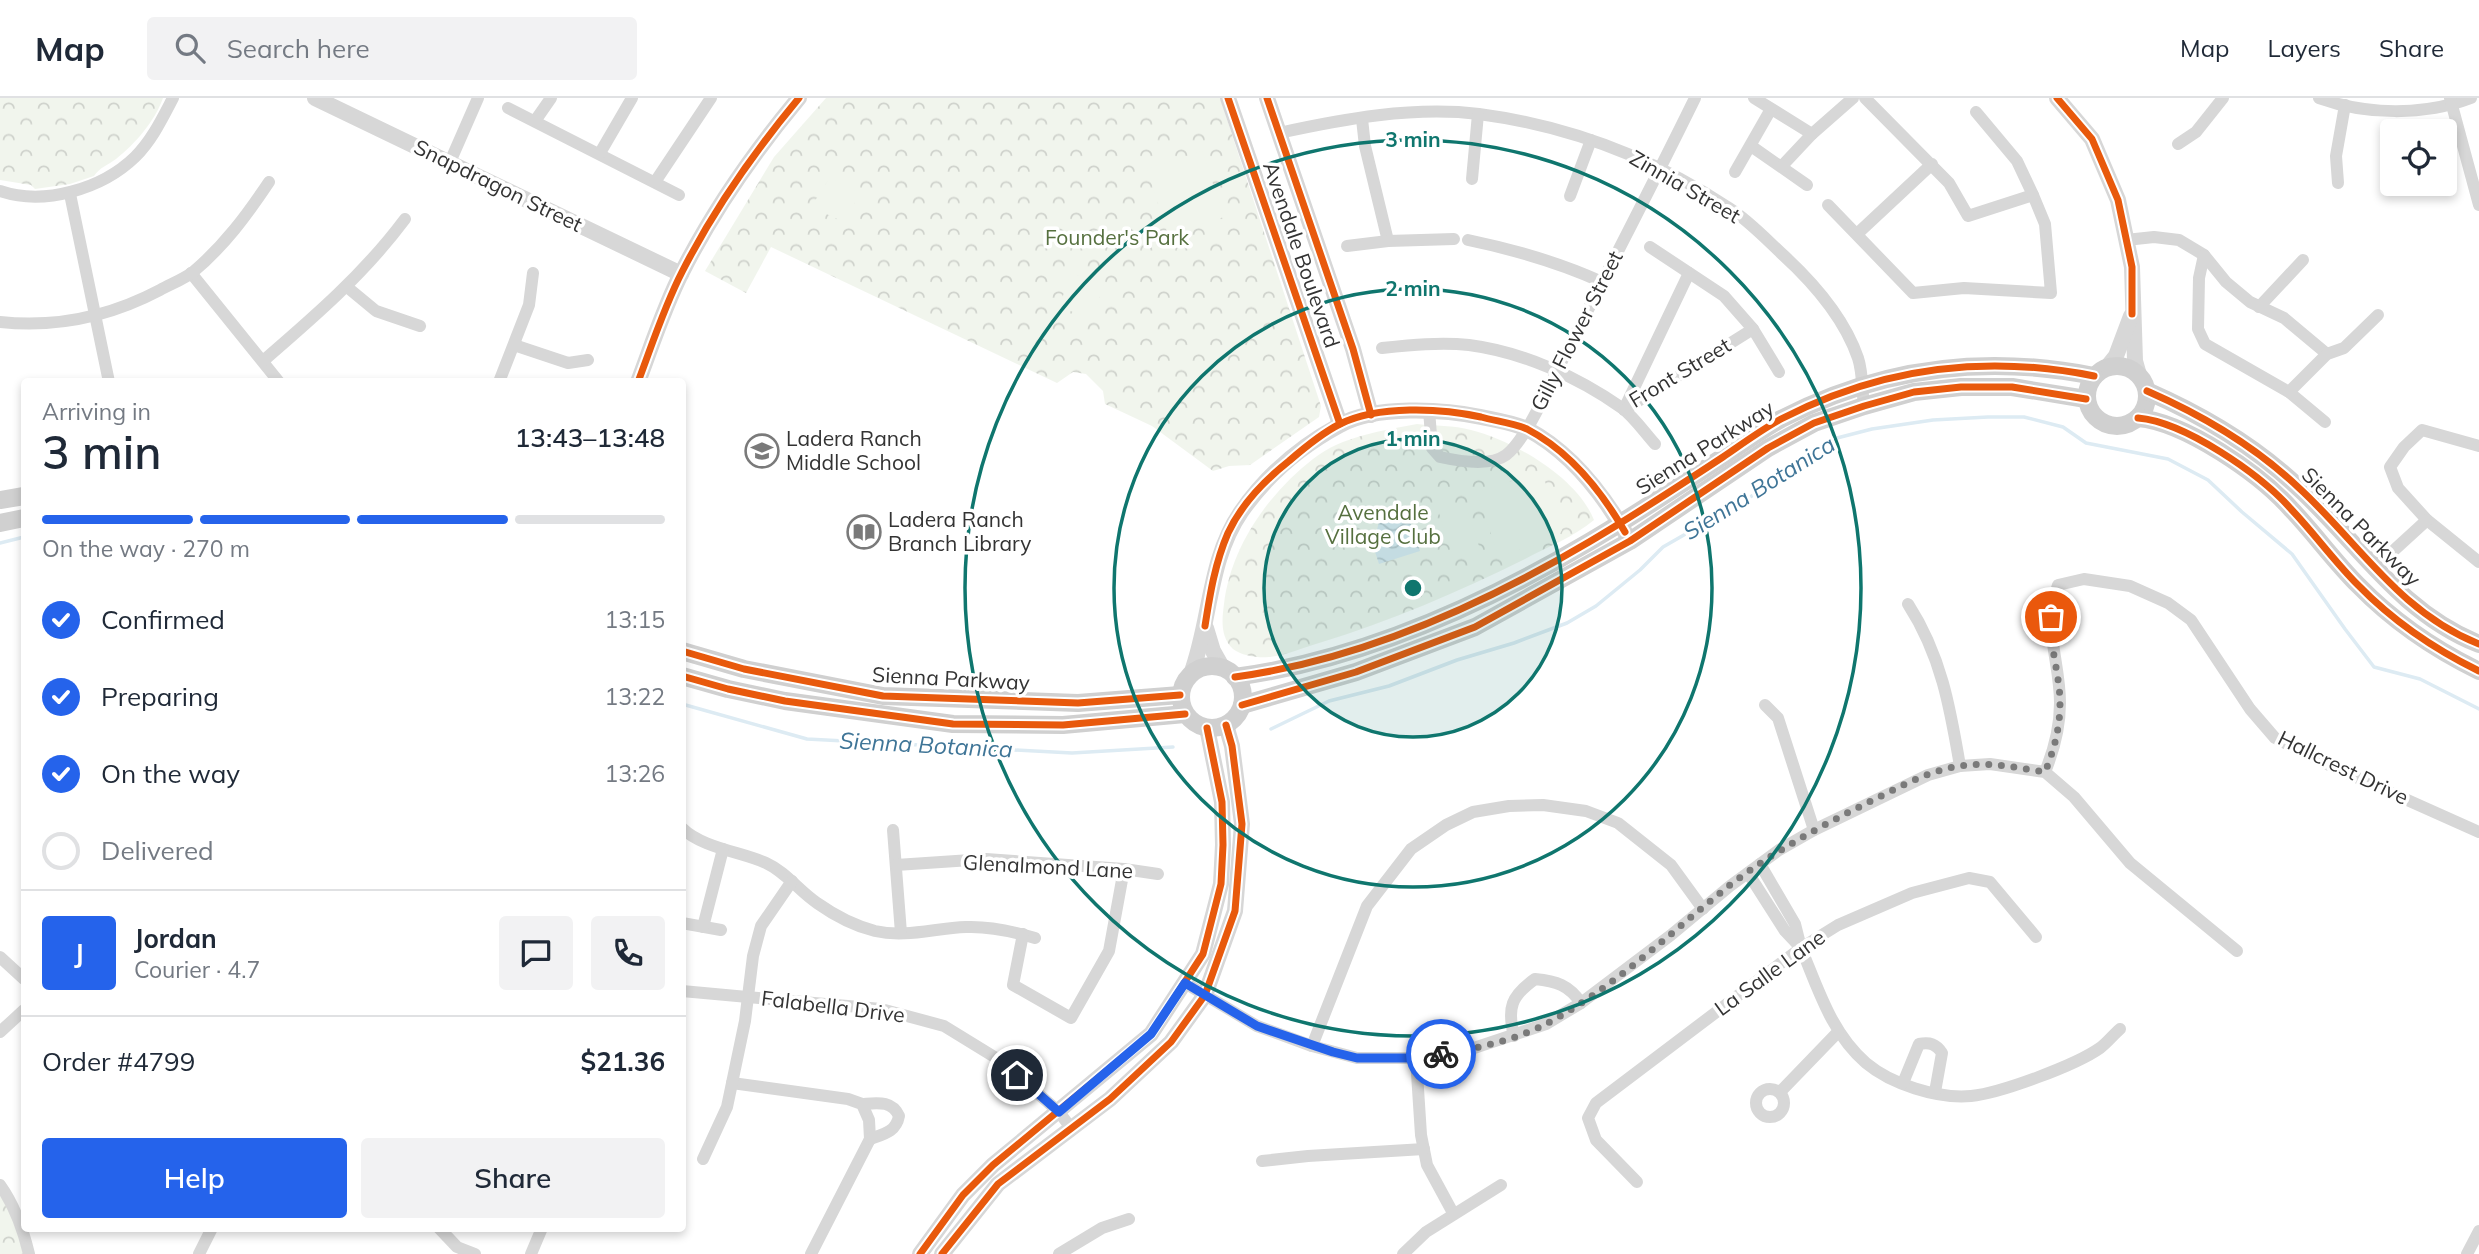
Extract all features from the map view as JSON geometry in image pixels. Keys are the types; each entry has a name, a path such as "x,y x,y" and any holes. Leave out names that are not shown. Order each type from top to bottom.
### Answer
{"main road":[{"name":"Sienna Parkway","path":"1191,674 1205,666 1229,672 1302,665 1380,642 1483,600 1545,568 1779,420 1819,401 1861,386 1939,367 1971,365 2101,371 2125,366 2143,383 2251,448 2301,490 2400,595 2454,632 2479,644"},
{"path":"2086,399 2087,390 2101,371"},
{"path":"2138,418 2147,401 2143,383"},
{"name":"Sienna Parkway","path":"1242,705 1356,672 1475,627 1630,541 1768,448 1814,423 1914,392 1961,387 2012,387 2086,399 2094,416 2102,422 2120,426 2138,418 2165,423 2213,448 2242,467 2290,506 2357,585 2390,615 2427,643 2479,671"},
{"path":"0,500 21,496"},
{"path":"2290,506 2300,509 2352,565 2371,566"},
{"path":"0,523 21,519"},
{"name":"Sienna Parkway","path":"686,652 758,672 883,695 1078,703 1180,695"},
{"path":"1191,674 1180,695 1185,714 1199,726 1207,728 1226,725 1236,717 1242,705 1243,695 1229,672"},
{"name":"Sienna Parkway","path":"686,677 785,701 953,724 1063,725 1185,714"}],"street":[{"path":"0,191 36,195 69,194 119,170 156,131 173,98"},
{"name":"Snapdragon Street","path":"315,98 681,274"},
{"path":"450,162 478,98"},
{"path":"535,121 551,98"},
{"path":"600,153 632,98"},
{"path":"654,182 711,98"},
{"path":"640,378 681,274 729,191 767,137 799,98"},
{"name":"Avendale Boulevard","path":"1228,98 1340,424"},
{"name":"Avendale Boulevard","path":"1267,98 1353,349 1371,415"},
{"name":"Gilly Flower Street","path":"1429,410 1432,448 1440,457 1487,462 1509,452 1526,429 1557,370 1695,98"},
{"path":"1754,98 1812,134"},
{"path":"1782,166 1812,134 1853,98"},
{"path":"1865,98 1949,183 1968,216 2033,195"},
{"path":"2057,98 2092,139 2118,200 2132,267 2135,362 2143,383"},
{"path":"2178,144 2196,132 2223,98"},
{"path":"2319,98 2391,112 2471,98"},
{"path":"2451,102 2479,205"},
{"path":"2338,183 2336,156 2345,105"},
{"path":"508,108 678,195"},
{"path":"1735,172 1771,109"},
{"name":"Zinnia Street","path":"1279,133 1362,118 1427,111 1478,114 1565,131 1661,168 1731,209 1809,278 1842,324 1858,360 1864,406"},
{"path":"1828,205 1913,293 1964,288 2051,293 2045,224 2033,195 2017,161 1976,113"},
{"path":"1472,179 1478,114"},
{"path":"1362,118 1365,146 1388,241"},
{"path":"1570,196 1591,140"},
{"path":"1751,146 1807,185"},
{"path":"1857,233 1932,164"},
{"path":"0,322 61,324 97,316 148,297 191,273 237,228 269,182"},
{"path":"69,194 108,378"},
{"path":"263,360 346,287 382,249 405,219"},
{"path":"2126,240 2154,237 2179,240 2204,256 2226,282 2250,302 2284,318 2327,354"},
{"path":"1348,246 1388,241 1454,239"},
{"path":"1468,240 1523,252 1565,265 1602,282"},
{"name":"Front Street","path":"1650,247 1724,296 1753,329 1779,372"},
{"path":"2204,256 2199,278 2198,329 2205,344 2289,392 2325,422"},
{"path":"2259,307 2303,260"},
{"path":"191,273 276,378"},
{"path":"501,378 529,305 533,273"},
{"name":"Front Street","path":"1624,410 1689,273"},
{"path":"346,287 376,310 420,326"},
{"path":"2101,371 2116,356 2132,314"},
{"path":"2289,392 2327,354 2344,348 2378,315"},
{"name":"Front Street","path":"1624,410 1753,329"},
{"path":"1382,348 1422,344 1467,345 1499,350 1557,370 1624,410 1655,444"},
{"path":"514,345 568,363 589,360"},
{"path":"1191,674 1205,626 1219,557 1229,531 1268,478 1304,448 1340,424 1371,415 1404,410 1429,410 1451,411 1526,429 1581,470 1630,541"},
{"path":"2479,446 2422,430 2404,447 2390,467 2398,488 2427,520 2479,562"},
{"path":"2371,566 2381,563 2427,520"},
{"name":"Hallcrest Drive","path":"2045,772 2056,746 2060,702 2050,632 2052,602 2058,585 2084,579 2130,586 2168,603 2191,621 2250,709 2275,738 2479,832"},
{"path":"1908,604 1924,629 1949,699 1960,766"},
{"path":"1205,626 1213,651 1229,672"},
{"path":"1765,705 1778,718 1814,830"},
{"path":"942,1254 998,1184 1110,1099 1171,1042 1205,995 1235,911 1242,824 1232,746 1226,725"},
{"path":"920,1254 963,1195 993,1165 1151,1034 1203,954 1220,884 1223,845 1222,802 1207,728"},
{"path":"1185,983 1257,1026 1312,1046 1357,1058 1416,1058 1465,1051 1546,1024 1581,1003 1760,864 1814,830 1928,775 1960,766 1990,764 2045,772 2074,797 2130,863 2237,951"},
{"path":"1312,1046 1367,906 1411,849 1446,825 1473,812 1509,806 1543,805 1586,811 1618,823 1671,865 1703,909"},
{"path":"686,830 723,849 776,868 816,903 847,921 875,931 923,933 966,927 1005,929 1029,936 1013,985 1071,1018 1109,951 1124,869"},
{"path":"893,830 901,933"},
{"path":"692,851 706,841"},
{"path":"703,927 723,849"},
{"name":"Glenalmond Lane","path":"896,866 986,859 1158,874"},
{"path":"1760,864 1795,924 1801,948 1839,1032 1865,1062 1882,1074 1935,1093 1970,1096 1997,1090 2085,1057 2120,1029"},
{"path":"1748,873 1785,931 1801,948"},
{"name":"La Salle Lane","path":"1637,1182 1596,1140 1588,1118 1596,1103 1801,948 1838,925 1912,892 1969,878 1990,882 2036,937"},
{"path":"703,1159 727,1107 745,1021 753,956 761,926 792,881"},
{"path":"686,924 721,930"},
{"path":"0,957 21,976"},
{"path":"1514,1036 1509,1017 1513,1001 1522,988 1535,979 1564,984 1581,1003"},
{"name":"Falabella Drive","path":"686,990 881,1009 944,1026 1001,1061 1059,1112 1071,1128"},
{"path":"0,1032 21,1013"},
{"path":"1780,1092 1839,1032"},
{"path":"1903,1083 1919,1044 1927,1042 1937,1045 1942,1053 1935,1093"},
{"path":"1416,1058 1427,1166 1453,1213"},
{"path":"732,1083 848,1099 862,1104 884,1103 895,1108 899,1116 895,1127 890,1132 870,1139"},
{"path":"811,1254 870,1139 869,1120 862,1104"},
{"path":"1262,1161 1424,1149"},
{"path":"0,1185 9,1197 21,1227"},
{"path":"1403,1254 1426,1231 1501,1185"},
{"path":"1059,1254 1102,1228 1129,1219"},
{"path":"2467,1254 2479,1231"},
{"path":"23,1232 29,1254"},
{"path":"199,1254 210,1232"},
{"path":"443,1232 457,1247 475,1254"},
{"path":"531,1254 540,1232"}],"green space":[{"path":"0,98 163,98 150,123 137,139 94,176 70,184 35,189 31,185 0,180"},
{"name":"Founder's Park","path":"826,98 1220,98 1321,406 1319,417 1250,465 1229,466 1213,471 1152,426 1105,404 1103,391 1086,374 1073,372 1057,383 771,247 746,293 705,271 774,157"},
{"path":"1202,151 1224,217 1168,235 1147,169"},
{"path":"830,177 860,194 844,222 811,207"},
{"path":"1071,273 1104,284 1093,319 1059,307"},
{"name":"Avendale Village Club","path":"1417,424 1471,430 1524,452 1574,489 1594,520 1569,537 1500,571 1372,625 1275,656 1250,656 1233,649 1223,628 1228,583 1243,543 1266,506 1296,473 1324,451 1349,440"},
{"path":"1536,473 1543,476 1562,530 1558,537 1504,555 1497,552 1479,498 1482,491"},
{"path":"1464,501 1480,549 1454,558 1438,510"},
{"path":"0,1192 29,1254 0,1254"}],"water":[{"path":"1392,514 1400,522 1409,519 1420,551 1379,564 1369,533 1377,530 1380,517"}],"waterway":[{"name":"Sienna Botanica","path":"1271,729 1329,701 1389,686 1567,623 1596,606 1663,547 1757,493 1814,451 1837,438 1872,429 1933,420 1988,417 2024,417 2063,427 2086,443 2168,459 2208,480 2292,554 2374,667 2420,679 2479,709"},
{"name":"Sienna Botanica","path":"0,543 21,538"},
{"name":"Sienna Botanica","path":"686,705 807,739 1072,753 1173,747"}],"cycle path":[{"path":"639,378 658,326 682,272 707,226 766,139 799,98"},
{"path":"1228,98 1340,424"},
{"path":"1267,98 1353,349 1371,415"},
{"path":"2057,98 2092,139 2118,200 2132,267 2132,314"},
{"path":"1235,677 1282,669 1374,644 1506,588 1589,542 1781,419 1857,387 1895,377 1973,366 2053,369 2094,376"},
{"path":"1242,705 1356,672 1475,627 1630,541 1768,448 1814,423 1914,392 1961,387 2012,387 2086,399"},
{"path":"2147,391 2208,421 2264,458 2321,509 2403,595 2426,614 2479,644"},
{"path":"1205,626 1211,590 1228,533 1254,494 1271,476 1320,436 1340,424 1372,414 1429,410 1481,417 1527,429 1557,449 1583,474 1606,502 1625,532"},
{"path":"2138,418 2157,422 2199,439 2241,466 2277,495 2349,576 2385,611 2430,644 2479,671"},
{"path":"686,652 744,669 883,696 1078,703 1180,695"},
{"path":"686,677 785,701 953,724 1063,725 1185,714"},
{"path":"942,1254 998,1184 1110,1099 1171,1042 1205,995 1235,911 1242,824 1232,746 1226,725"},
{"path":"920,1254 963,1195 993,1165 1151,1034 1203,954 1221,884 1223,845 1222,802 1207,728"}],"way so far":[{"path":"1441,1054 1465,1051 1546,1024 1602,988 1779,850 1883,795 1928,775 1960,766 1990,764 2045,772 2056,746 2060,702 2050,632 2051,617"}],"place":[{"name":"Ladera Ranch Middle School","path":"762,451"},
{"name":"Ladera Ranch Branch Library","path":"864,532"}],"route":[{"path":"1017,1075 1059,1112 1151,1034 1185,983 1257,1026 1333,1052 1357,1058 1416,1058 1441,1054"}]}
